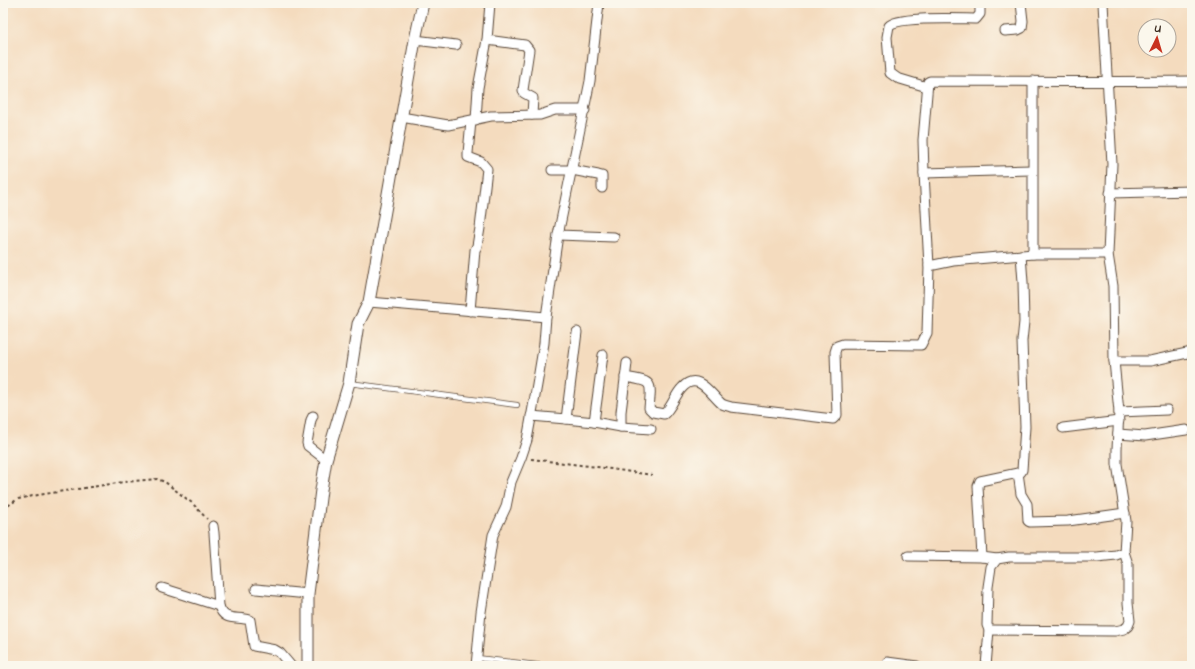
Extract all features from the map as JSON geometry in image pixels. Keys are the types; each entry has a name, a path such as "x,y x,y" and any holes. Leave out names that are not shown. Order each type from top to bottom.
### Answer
{"street":[{"path":"308,666 308,594 317,516 326,460 349,383 358,324 369,302 401,117 423,3"},
{"path":"470,311 475,250 480,228 487,169 481,162 468,157 468,153 487,40 490,3"},
{"path":"476,662 481,612 493,535 504,513 511,482 522,458 531,416 544,343 546,317 558,235 585,110 595,44 599,3"},
{"path":"927,87 897,78 890,73 887,36 889,26 895,22 932,19 976,19 980,14 980,3"},
{"path":"1005,31 1018,30 1022,28 1023,21 1021,3"},
{"path":"989,630 1115,631 1124,629 1128,626 1130,621 1128,603 1128,564 1124,552 1125,513 1118,464 1119,416 1114,361 1113,286 1108,254 1112,164 1103,3"},
{"path":"415,40 456,45"},
{"path":"487,40 525,45 528,47 529,50 523,90 524,93 533,98 532,115"},
{"path":"1033,81 1033,254"},
{"path":"625,377 646,381 650,384 652,388 649,408 653,412 664,414 682,387 689,382 696,382 706,387 722,404 731,408 833,419 837,415 835,352 837,346 843,344 921,345 927,333 929,266 923,140 928,82 1192,81"},
{"path":"401,117 448,125 491,116 532,115 556,110 585,110"},
{"path":"552,170 572,170 602,176 602,188"},
{"path":"924,173 1032,170"},
{"path":"1110,193 1192,191"},
{"path":"558,235 614,237"},
{"path":"929,266 953,261 1033,254 1108,254"},
{"path":"982,557 978,483 980,481 1018,473 1022,470 1025,427 1022,341 1024,322 1021,255"},
{"path":"369,302 546,317"},
{"path":"566,419 577,332"},
{"path":"1114,361 1150,361 1192,352"},
{"path":"594,422 603,355"},
{"path":"621,427 621,412 627,363"},
{"path":"1063,428 1119,416 1167,410"},
{"path":"313,416 307,443 308,446 326,460"},
{"path":"531,416 594,422 621,427 651,429"},
{"path":"1118,434 1145,436 1186,430"},
{"path":"1018,473 1019,489 1027,504 1028,521 1030,522 1068,521 1125,513"},
{"path":"213,526 218,606 223,615 250,620 254,646 275,650 280,653 291,666"},
{"path":"908,556 982,557 997,559 1009,557 1097,557 1116,555 1124,552"},
{"path":"986,666 989,630 987,625 988,587 991,567 997,559"},
{"path":"162,588 218,606"},
{"path":"256,589 308,594"},
{"path":"887,662 917,666"}],"lane":[{"path":"349,383 517,405"},
{"path":"476,662 546,666"}],"path":[{"path":"522,458 652,475"},
{"path":"3,509 18,499 38,495 124,482 157,479 165,482 192,503 213,526"}]}
